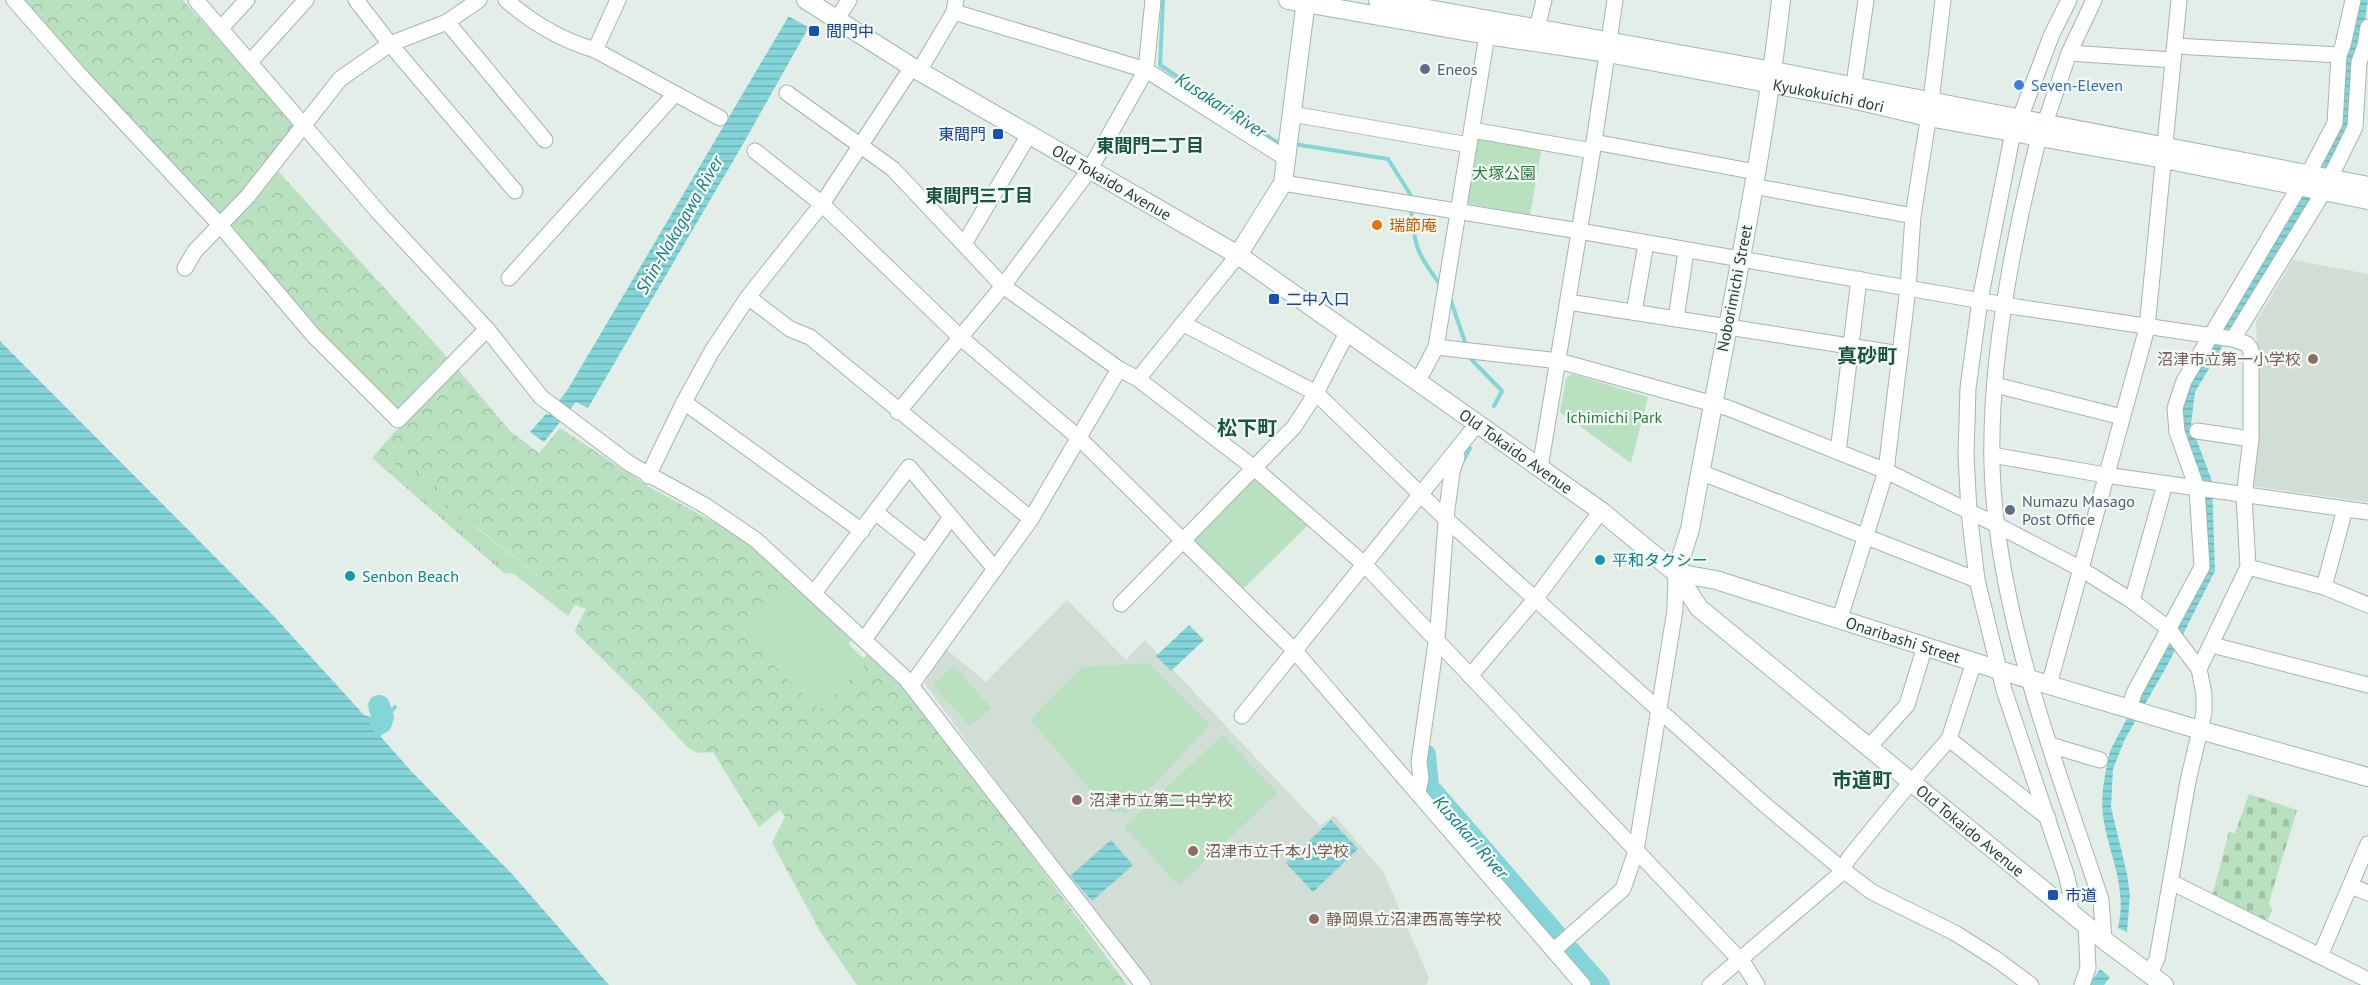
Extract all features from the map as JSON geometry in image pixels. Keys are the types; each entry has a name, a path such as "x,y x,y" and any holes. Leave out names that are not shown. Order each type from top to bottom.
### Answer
{"street":[{"path":"14,0 78,73 220,225 313,335 398,420 487,329"},
{"path":"196,0 380,214 487,329 541,397 590,436 648,476 706,506 756,540 912,684 1143,985"},
{"path":"221,28 247,0"},
{"path":"250,62 306,0"},
{"path":"356,0 390,44 515,191"},
{"path":"185,268 195,251 248,196 340,79 390,44 447,22 479,0"},
{"path":"506,0 529,21 576,44 595,50 720,118"},
{"path":"595,50 618,0"},
{"name":"Old Tokaido Avenue","path":"806,0 915,69 1030,133 1238,255 1601,511 1676,573 1699,608 2104,940 2164,985"},
{"path":"831,15 849,0"},
{"path":"898,412 1003,286 1090,169 1146,70 1153,0"},
{"name":"Kyukokuichi dori","path":"1378,0 1537,28 1609,47 2314,182 2368,200"},
{"path":"1537,28 1544,0"},
{"path":"1540,468 1559,361 1615,0"},
{"name":"Noborimichi Street","path":"1676,573 1690,529 1772,77 1781,0"},
{"path":"1853,93 1866,0"},
{"path":"1840,618 1886,471 1908,288 1913,216 1930,109 1943,0"},
{"path":"2069,0 2052,34 2016,125 1980,300 1968,388 1966,454 1969,512 1977,580 2000,670 2069,887 2070,911"},
{"path":"2094,0 2069,52 2042,130 2019,220 1995,385 1992,455 1997,525 2006,585 2029,679 2101,900 2104,940"},
{"path":"2049,685 2147,328 2179,0"},
{"path":"2233,339 2314,182 2335,123 2339,55 2353,0"},
{"path":"1138,379 1238,255 1283,183 1292,114 1300,1"},
{"name":"Kyukokuichi dori","path":"1300,1 1487,35 1609,47"},
{"path":"648,476 712,351 748,297 822,204 915,69 955,6 1146,70 1287,159"},
{"path":"447,22 545,140"},
{"path":"2135,711 2134,693 2202,567 2197,488 2177,432 2175,408 2184,381 2210,336 2314,182 2362,128 2359,62 2366,46 2368,27"},
{"path":"1418,381 1436,347 1487,35"},
{"path":"2069,52 2339,55"},
{"path":"788,93 893,169 1003,286 1119,369 1138,379 1253,467 1365,565 1739,960 1757,985"},
{"path":"509,278 674,95"},
{"path":"1292,114 1470,138 1593,146 1754,179 1913,216"},
{"path":"964,244 1030,133"},
{"path":"755,152 822,204 961,338 1080,438 1294,650 1583,985"},
{"path":"2314,182 2368,186"},
{"path":"1283,183 1579,231 2005,305 2147,328 2233,339 2247,345 2251,350 2252,439 2244,496 2248,567 2199,669"},
{"path":"1634,312 1646,244"},
{"path":"1676,319 1686,251"},
{"path":"1838,452 1859,279"},
{"path":"748,297 790,329 810,337 1030,519"},
{"path":"1568,302 1900,354"},
{"path":"1184,324 1316,393 1446,519 1764,804 1843,870 1872,892 1955,933 2031,985"},
{"path":"1121,604 1294,427 1316,393 1347,333"},
{"path":"1436,347 1559,361 1728,408 1886,471 1997,525 2081,570 2168,628 2199,669 2204,694 2204,713 2186,791 2157,959 2149,974"},
{"path":"912,684 1030,519 1119,369"},
{"path":"1995,385 2122,417"},
{"path":"684,402 862,531"},
{"path":"1242,716 1478,423"},
{"path":"2197,431 2252,439"},
{"path":"1418,792 1421,778 1419,762 1443,579 1446,519 1452,472 1458,449"},
{"path":"1992,455 2244,496 2368,512"},
{"path":"814,593 909,467 994,569"},
{"path":"1700,472 1977,580"},
{"path":"2132,602 2165,484"},
{"path":"2324,587 2345,509"},
{"path":"1470,676 1536,598 1601,511"},
{"path":"875,512 926,552"},
{"path":"864,640 951,517"},
{"path":"2248,567 2324,587 2368,605"},
{"path":"1554,950 1623,889 1636,851 1676,610 1676,573"},
{"name":"Onaribashi Street","path":"1676,573 1716,580 2029,679 2368,777"},
{"path":"2212,645 2368,685"},
{"path":"1869,747 1906,705 1924,646"},
{"path":"1710,985 1843,870 1849,858 1949,739 1974,662"},
{"path":"1949,739 2048,818"},
{"path":"2050,745 2100,760"},
{"path":"2320,956 2368,844"},
{"path":"2171,882 2368,980"},
{"path":"2351,886 2368,893"},
{"path":"2082,985 2088,968 2086,924"}],"shaded area":[{"name":"沼津市立第一小学校","path":"2293,260 2368,274 2368,502 2252,486 2259,397 2256,322"},
{"path":"1067,600 1126,660 1145,640 1320,826 1334,815 1384,873 1429,978 1426,985 1151,985 1066,876 924,683 946,649 986,682"}],"green space":[{"path":"19,0 183,0 250,74 293,126 295,131 269,161 457,368 510,431 539,453 560,428 651,488 736,534 763,554 854,637 849,644 791,587 743,635 866,662 863,659 869,651 902,683 947,740 1127,985 857,985 821,933 772,843 785,817 780,810 759,827 713,752 697,753 688,748 644,700 576,633 575,630 586,609 575,605 478,528 465,523 444,507 450,498 413,467 401,469 379,450 405,420 326,341"},
{"name":"犬塚公園","path":"1477,138 1542,146 1530,215 1469,204 1466,199"},
{"name":"Ichimichi Park","path":"1572,374 1648,397 1631,463 1560,412 1566,378"},
{"path":"379,450 401,469 413,467 450,498 444,507 465,523 477,528 575,605 568,616 514,574 504,573 372,458"},
{"path":"1255,478 1309,524 1241,591 1193,540"},
{"path":"791,587 867,662 819,710 743,635"},
{"path":"1149,663 1210,725 1127,813 1109,812 1031,720 1082,667"},
{"path":"954,666 991,708 970,726 933,685"},
{"path":"1223,735 1278,793 1179,885 1124,827"},
{"path":"2249,794 2297,810 2272,892 2269,904 2272,910 2267,922 2212,896 2229,832 2235,833"}],"water":[{"name":"Shin-Nakagawa River","path":"797,0 824,0 743,144 588,408 576,402 544,442 530,432 546,414 549,415 568,389"},
{"path":"2357,0 2368,0 2349,129 2307,205 2195,392 2191,425 2212,481 2215,571 2168,664 2125,739 2113,769 2111,807 2130,895 2127,932 2118,928 2121,898 2102,807 2110,751 2205,569 2179,428 2181,403 2192,377 2322,157 2344,69"},
{"path":"0,341 271,613 364,715 378,719 383,728 381,737 512,874 609,985 0,985"},
{"path":"1189,625 1204,640 1171,671 1156,656"},
{"path":"1331,820 1358,849 1313,892 1286,863"},
{"path":"1111,840 1133,865 1092,901 1070,876"},
{"path":"2100,969 2110,977 2104,985 2089,985"}],"pier":[{"path":"794,0 827,0 810,28 786,15"}],"waterway":[{"name":"Kusakari River","path":"1163,0 1160,65 1275,141 1284,142"},
{"name":"Kusakari River","path":"1294,144 1388,159 1410,194 1411,200"},
{"name":"Kusakari River","path":"1411,207 1416,242 1422,258 1442,287"},
{"name":"Kusakari River","path":"1450,298 1467,348"},
{"name":"Kusakari River","path":"1469,355 1502,391 1494,406"},
{"name":"Kusakari River","path":"1463,461 1470,448"},
{"path":"379,706 383,717 381,723"},
{"path":"381,723 395,707"},
{"name":"Kusakari River","path":"1425,755 1428,787 1555,934"},
{"name":"Kusakari River","path":"1570,952 1599,985"}],"place":[{"name":"間門中","path":"814,31"},
{"name":"Eneos","path":"1425,69"},
{"name":"Seven-Eleven","path":"2019,85"},
{"name":"東間門","path":"998,134"},
{"name":"瑞節庵","path":"1377,225"},
{"name":"二中入口","path":"1274,299"},
{"name":"沼津市立第一小学校","path":"2313,359"},
{"name":"Numazu Masago Post Office","path":"2010,510"},
{"name":"平和タクシー","path":"1600,560"},
{"name":"Senbon Beach","path":"350,576"},
{"name":"沼津市立第二中学校","path":"1077,800"},
{"name":"沼津市立千本小学校","path":"1193,851"},
{"name":"市道","path":"2053,895"},
{"name":"静岡県立沼津西高等学校","path":"1314,919"}],"district":[{"name":"東間門二丁目","path":"1150,145"},
{"name":"東間門三丁目","path":"979,195"},
{"name":"真砂町","path":"1867,356"},
{"name":"松下町","path":"1247,428"},
{"name":"市道町","path":"1862,780"}]}
